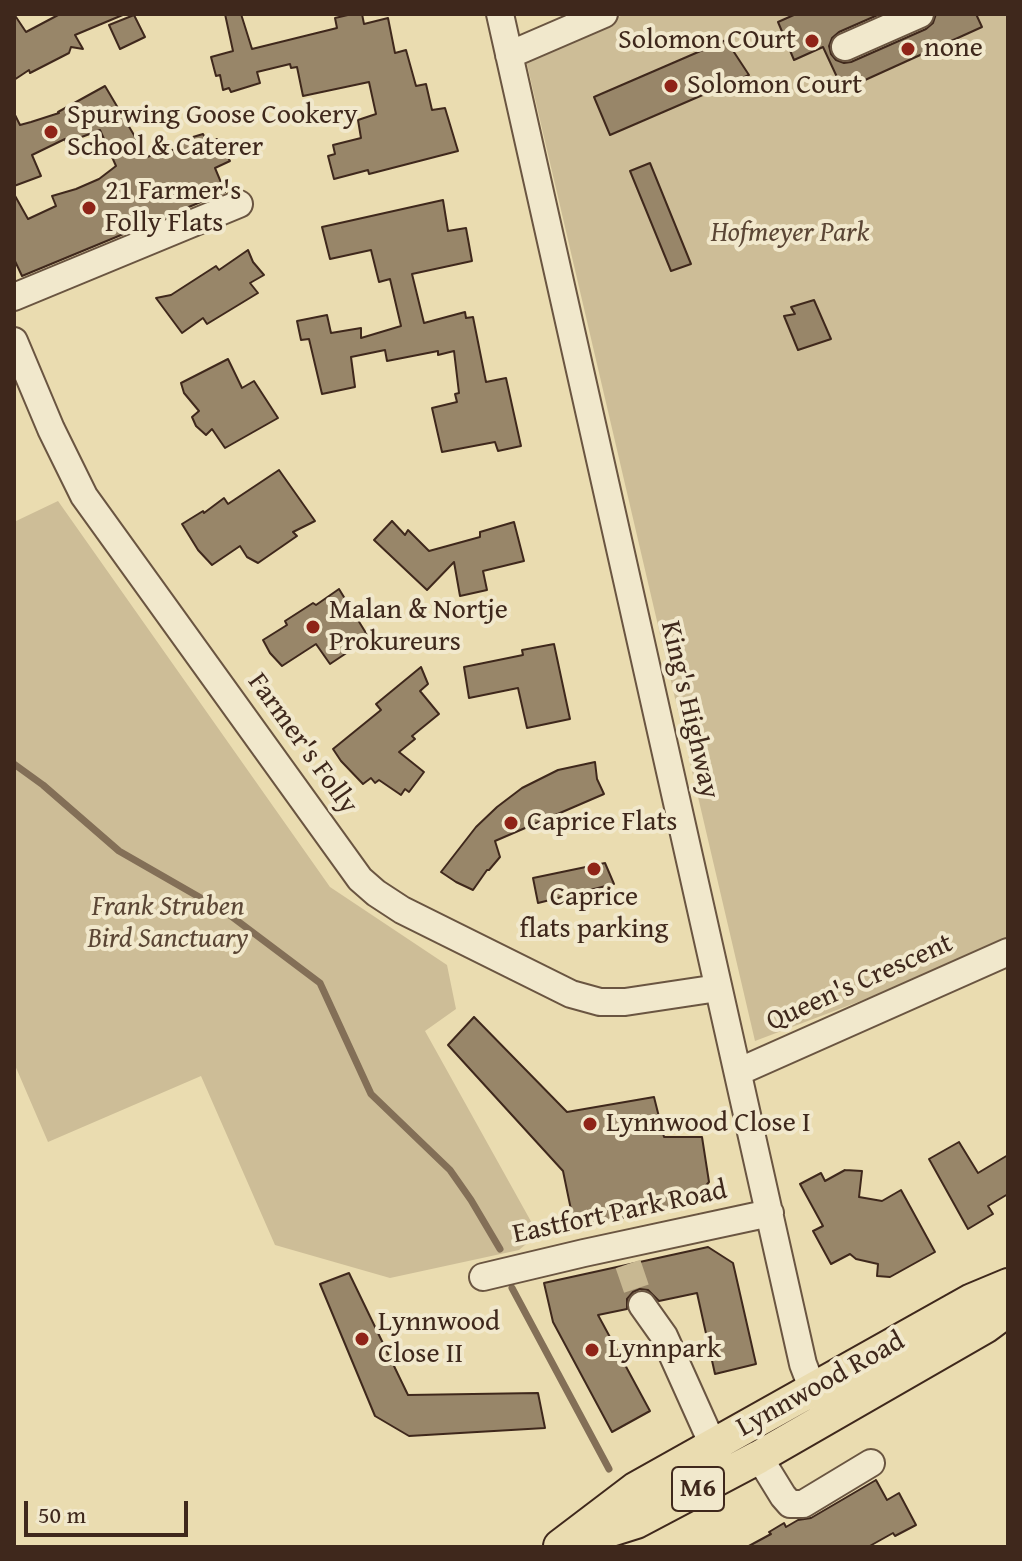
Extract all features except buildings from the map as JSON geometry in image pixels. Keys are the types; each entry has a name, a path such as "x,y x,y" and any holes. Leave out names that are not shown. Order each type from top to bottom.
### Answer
{"main road":[{"name":"Lynnwood Road","path":"559,1547 636,1522 759,1457 821,1403 972,1300 1008,1285"},
{"name":"Lynnwood Road","path":"559,1547 635,1489 713,1445 821,1403 985,1327 1008,1310"}],"street":[{"name":"King's Highway","path":"500,14 803,1364 821,1403"},
{"path":"509,55 604,14"},
{"path":"845,47 920,14"},
{"path":"14,297 239,204"},
{"name":"Farmer's Folly","path":"14,341 51,429 84,496 360,879 402,910 571,994 600,1002 625,1002 718,988"},
{"name":"Queen's Crescent","path":"738,1072 1008,952"},
{"name":"Eastfort Park Road","path":"483,1277 626,1254 770,1213"},
{"path":"642,1305 664,1336 713,1445"},
{"path":"759,1457 790,1504 803,1504 871,1463"}],"green space":[{"name":"Hofmeyer Park","path":"625,14 1008,14 1008,945 755,1041 526,60"},
{"name":"Frank Struben Bird Sanctuary","path":"58,501 330,887 447,965 456,1009 425,1031 538,1234 519,1250 390,1278 275,1245 201,1076 48,1142 14,1063 14,522"}],"waterway":[{"path":"14,764 119,851 227,913 320,983 371,1094 450,1170 500,1249"},
{"path":"512,1288 609,1469"}],"tunnel":[{"path":"628,1264 642,1305"}],"place":[{"name":"Solomon COurt","path":"812,41"},
{"name":"none","path":"908,49"},
{"name":"Solomon Court","path":"671,86"},
{"name":"Spurwing Goose Cookery School & Caterer","path":"51,132"},
{"name":"21 Farmer's Folly Flats","path":"89,208"},
{"name":"Malan & Nortje Prokureurs","path":"313,627"},
{"name":"Caprice Flats","path":"511,823"},
{"name":"Caprice flats parking","path":"594,869"},
{"name":"Lynnwood Close I","path":"590,1124"},
{"name":"Lynnwood Close II","path":"362,1339"},
{"name":"Lynnpark","path":"592,1350"}]}
